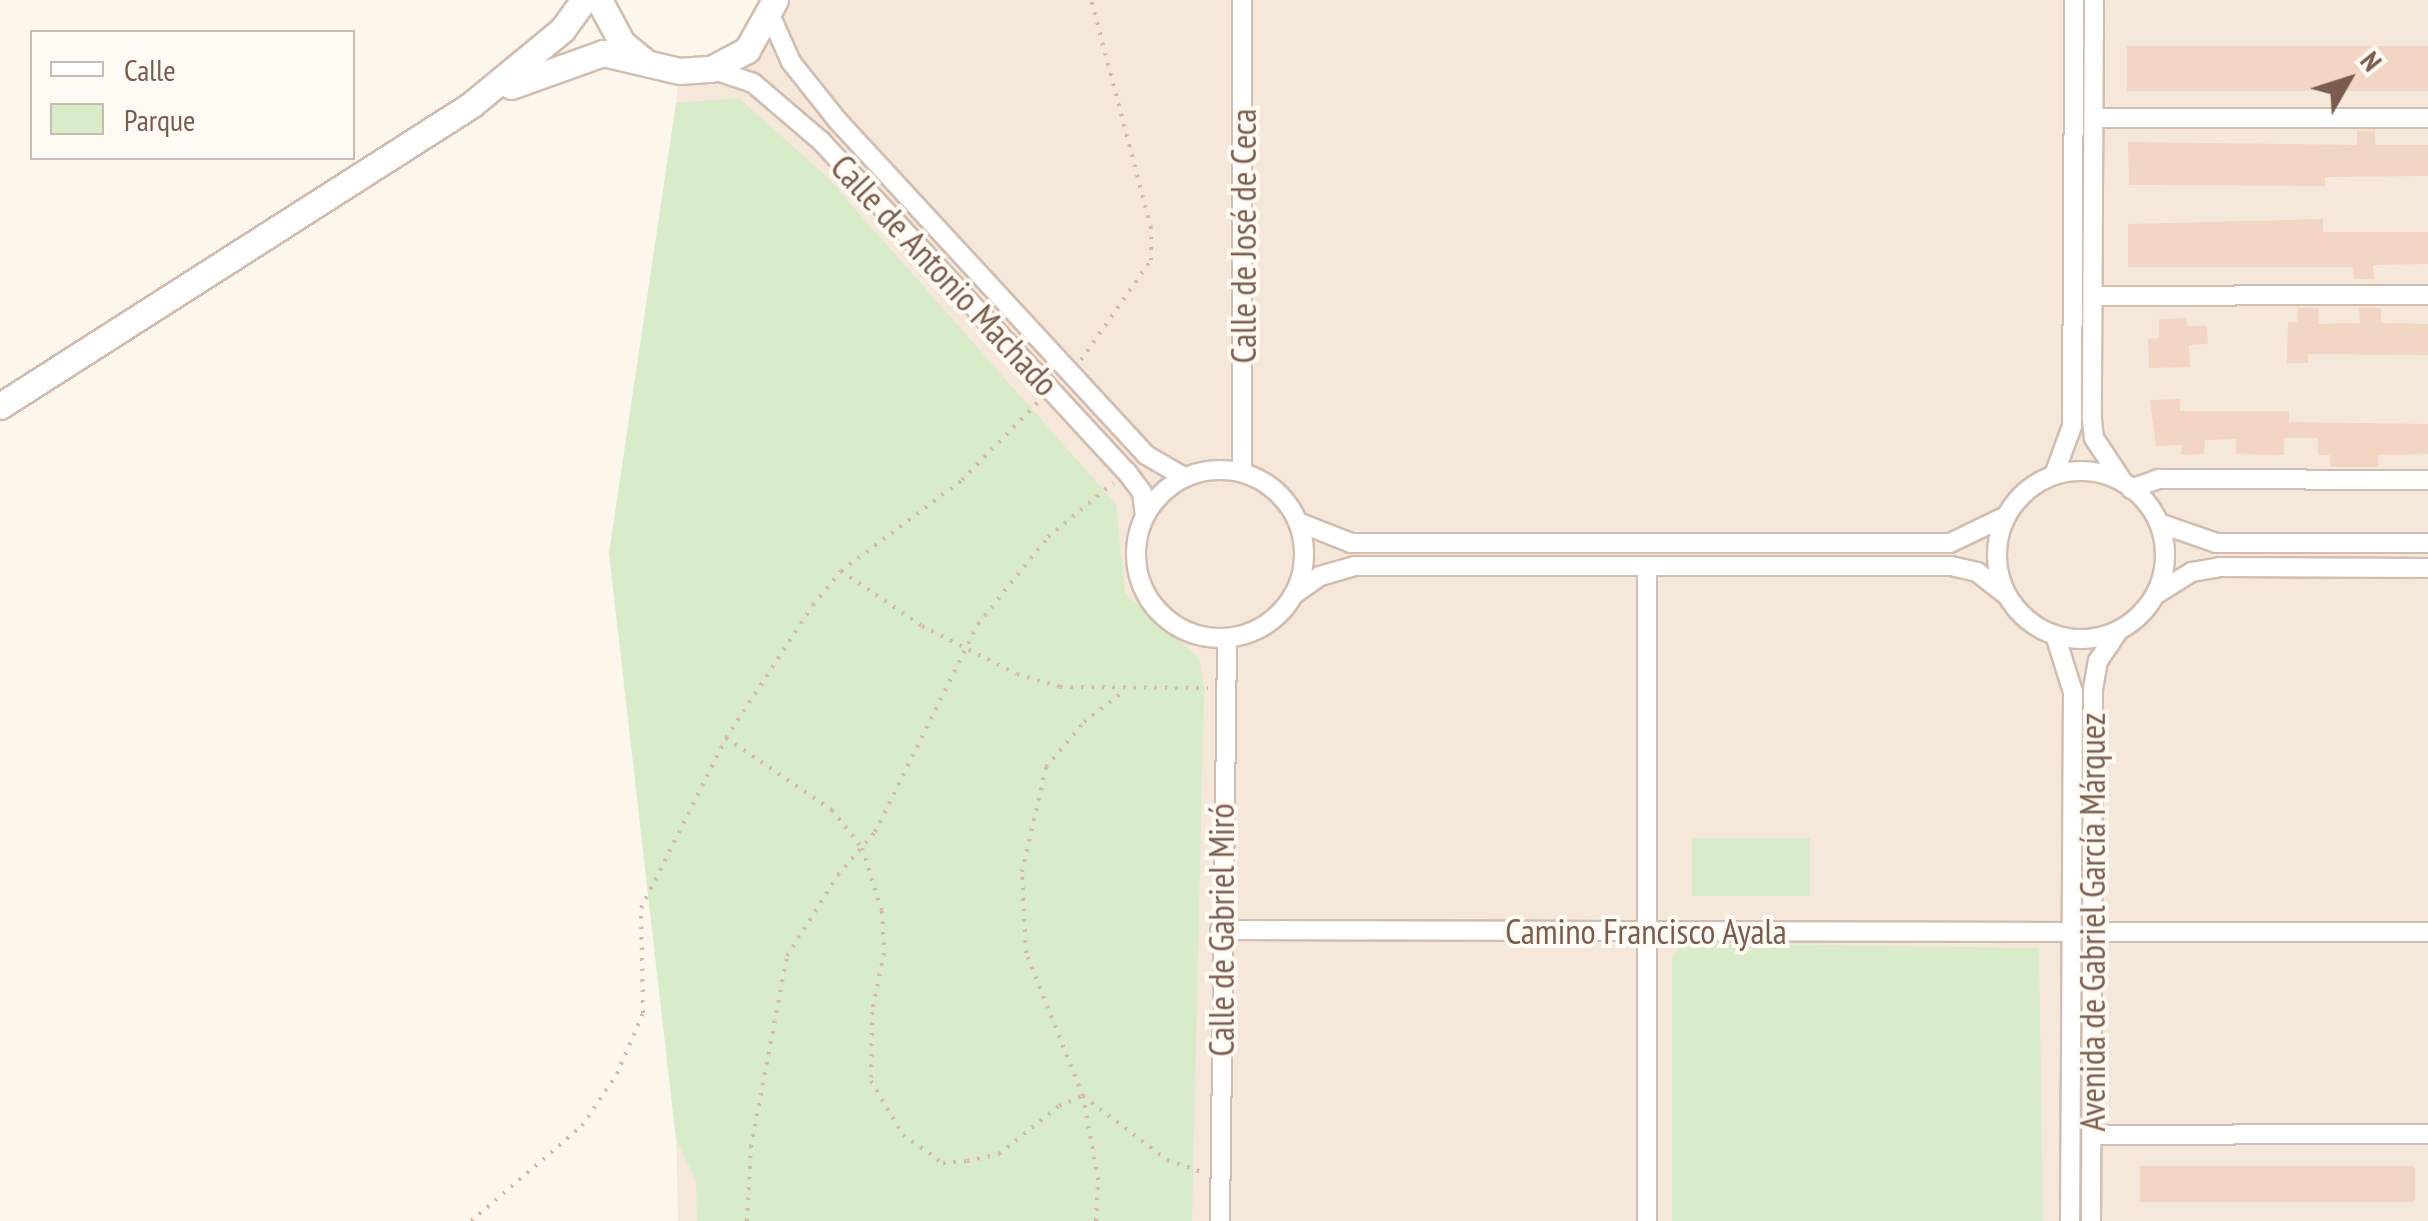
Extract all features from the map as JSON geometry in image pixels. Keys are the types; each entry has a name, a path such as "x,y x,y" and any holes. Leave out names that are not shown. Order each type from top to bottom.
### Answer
{"main road":[{"path":"0,406 471,106 562,30 584,0"},
{"path":"599,0 622,43 646,62"},
{"path":"471,106 578,58 603,53 679,72 711,69 747,50 773,9"}],"street":[{"name":"Calle de José de Ceca","path":"1242,0 1242,472"},
{"path":"2054,475 2072,426 2074,0"},
{"path":"2094,0 2094,438 2159,523 2165,551 2153,597"},
{"name":"Calle de Antonio Machado","path":"773,9 792,62 838,121 1146,455 1184,477"},
{"name":"Calle de Antonio Machado","path":"711,69 753,83 821,142 1126,471 1142,492 1145,515"},
{"path":"2094,118 2428,118"},
{"path":"2093,296 2428,295"},
{"path":"2006,516 1950,543 1351,542 1298,522 1262,481 1242,472 1184,477 1145,515 1136,564 1146,594 1164,618 1194,635 1227,638 1259,630 1293,595 1320,576 1354,566 1950,566 1976,572 2006,595 2024,618 2055,635 2088,639 2119,630 2175,580 2219,568 2428,568"},
{"path":"2006,595 1996,546 2006,516 2018,498 2054,475 2099,472 2127,486 2159,478 2428,480"},
{"path":"1293,595 1304,550 1298,522"},
{"path":"2159,523 2216,543 2428,543"},
{"path":"1647,566 1647,1221"},
{"name":"Avenida de Gabriel García Márquez","path":"2092,1221 2093,688 2098,661 2119,630"},
{"name":"Avenida de Gabriel García Márquez","path":"2055,635 2073,692 2070,1221"},
{"name":"Calle de Gabriel Miró","path":"1220,1221 1222,688 1227,638"},
{"name":"Camino Francisco Ayala","path":"1220,930 2072,932"},
{"path":"2092,932 2428,932"},
{"path":"2092,1135 2428,1134"}],"path":[{"path":"1069,372 1102,339 1151,260 1152,228 1091,0"},
{"path":"471,1221 582,1126 617,1074 643,1014 641,908 726,738 841,570 962,480 1050,390"},
{"path":"747,1221 752,1147 787,956 862,848 964,648 1048,537 1126,471"},
{"path":"841,570 964,648 1060,686 1124,690 1222,688"},
{"path":"1096,1221 1098,1180 1084,1096 1026,953 1022,872 1046,767 1084,722 1124,690"},
{"path":"726,738 832,810 862,848 882,910 884,953 872,1012 871,1081 902,1136 942,1163 999,1154 1059,1106 1084,1096"},
{"path":"1084,1096 1168,1160 1204,1173"}],"shaded area":[{"path":"775,0 2428,0 2428,1221 678,1221 659,314 679,71 747,50"}],"green space":[{"path":"739,98 826,176 1116,504 1125,593 1199,658 1204,688 1192,1221 697,1221 696,1180 676,1140 609,553 676,103"},
{"path":"1692,838 1810,838 1810,896 1692,896"},
{"path":"1683,943 2039,948 2043,1221 1672,1221 1672,957"}],"building":[{"path":"2127,46 2428,46 2428,91 2127,91"},
{"path":"2357,131 2375,131 2375,145 2428,145 2428,176 2325,177 2325,186 2129,185 2128,142 2357,145"},
{"path":"2323,219 2323,232 2428,232 2428,264 2373,265 2374,279 2354,279 2353,267 2128,267 2128,224"},
{"path":"2298,308 2319,308 2318,324 2360,323 2359,308 2381,308 2381,323 2428,324 2428,355 2308,354 2308,363 2287,363 2288,322 2297,322"},
{"path":"2186,318 2187,326 2207,326 2208,344 2189,345 2190,367 2149,368 2148,339 2159,338 2159,319"},
{"path":"2180,399 2180,411 2289,411 2289,422 2428,424 2428,454 2378,455 2378,467 2330,467 2330,455 2318,455 2318,438 2284,438 2284,455 2236,454 2236,439 2205,440 2204,454 2181,455 2182,445 2156,446 2150,400"},
{"path":"2140,1166 2415,1166 2415,1202 2140,1202"}]}
